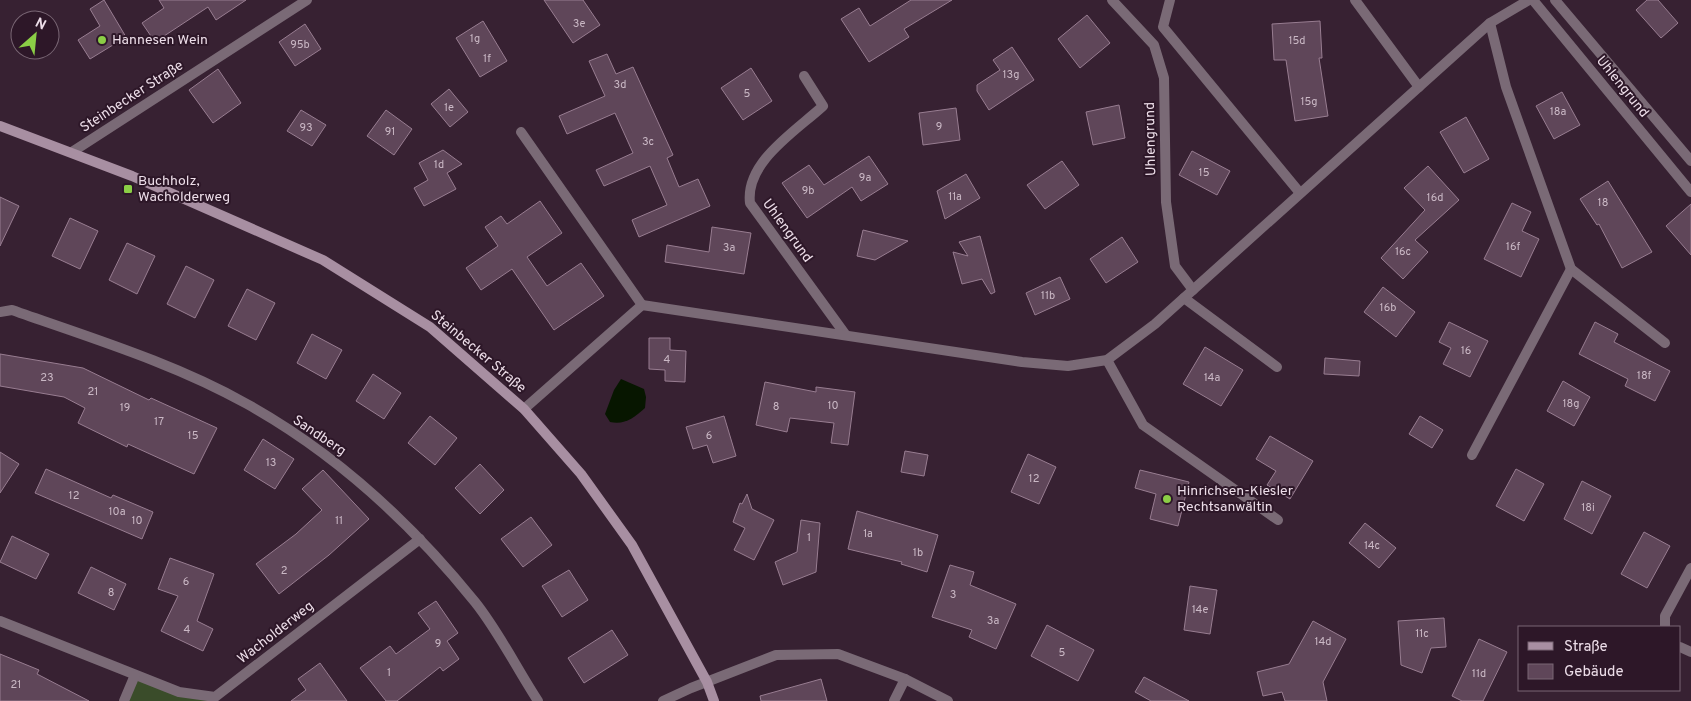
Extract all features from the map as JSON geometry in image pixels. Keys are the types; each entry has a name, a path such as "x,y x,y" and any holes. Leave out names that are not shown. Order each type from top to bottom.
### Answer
{"street":[{"name":"Steinbecker Straße","path":"72,152 307,0"},
{"name":"Uhlengrund","path":"1112,0 1154,45 1164,78 1166,202 1175,266 1193,290"},
{"path":"1170,0 1163,27 1300,193"},
{"path":"1355,0 1419,87"},
{"path":"521,132 642,305 1022,362 1068,366 1107,360 1155,324 1490,23 1529,0"},
{"name":"Uhlengrund","path":"1533,0 1691,192"},
{"name":"Uhlengrund","path":"1554,0 1691,161"},
{"path":"1490,23 1506,87 1571,270 1665,342"},
{"name":"Uhlengrund","path":"804,76 823,106 762,162 752,178 749,190 750,203 845,334"},
{"name":"Steinbecker Straße","path":"0,126 132,176 323,260 430,327 524,408 582,474 632,545 707,682 714,701"},
{"path":"1472,455 1571,270"},
{"path":"1184,298 1277,367"},
{"path":"524,408 642,305"},
{"name":"Sandberg","path":"0,312 12,310 190,376 248,405 335,462 420,539 476,604 538,701"},
{"path":"1107,360 1143,425 1278,520"},
{"name":"Wacholderweg","path":"0,621 179,692 216,697 420,539"},
{"path":"1665,626 1665,616 1691,568"},
{"path":"663,701 776,655 829,654 838,654 905,679 948,701"},
{"path":"124,701 135,675"},
{"path":"894,701 905,679"}],"green space":[{"path":"135,675 215,701 124,701"}],"shaded area":[{"path":"621,379 644,389 646,397 645,408 629,420 615,423 610,422 605,414 614,390"}],"building":[{"path":"104,0 126,37 90,59 78,40 100,26 90,9"},
{"path":"159,0 246,0 216,20 208,7 155,42 142,23 164,8"},
{"path":"544,0 583,0 600,25 573,43"},
{"path":"911,0 952,0 904,29 909,37 869,62 841,19 859,8 870,26"},
{"path":"1647,0 1658,0 1678,23 1661,38 1636,10"},
{"path":"1087,15 1110,43 1080,68 1058,39"},
{"path":"483,21 507,61 480,77 456,38"},
{"path":"1320,21 1322,58 1319,58 1328,116 1295,121 1286,60 1274,60 1272,24"},
{"path":"305,24 321,49 295,66 279,42"},
{"path":"1012,47 1034,80 989,110 977,91 977,85 1000,70 993,60"},
{"path":"607,54 616,74 633,67 673,155 667,158 679,187 698,179 710,206 639,237 632,220 667,205 650,166 604,186 596,170 633,153 615,113 567,134 559,116 605,96 589,61"},
{"path":"751,68 772,101 743,120 721,88"},
{"path":"218,69 241,103 213,123 189,90"},
{"path":"449,89 468,112 450,127 431,104"},
{"path":"1562,92 1580,125 1554,139 1536,106"},
{"path":"1119,105 1125,138 1093,145 1086,112"},
{"path":"956,108 960,140 923,145 919,113"},
{"path":"301,110 326,125 312,146 287,131"},
{"path":"386,110 412,129 394,155 367,136"},
{"path":"1466,117 1489,159 1464,173 1440,132"},
{"path":"443,150 462,164 447,173 456,189 424,206 414,188 428,180 419,163"},
{"path":"1192,151 1230,171 1217,195 1179,175"},
{"path":"869,156 888,184 861,201 852,187 807,218 782,183 809,165 824,185"},
{"path":"1062,161 1079,185 1045,209 1027,185"},
{"path":"1428,166 1459,200 1415,240 1428,252 1403,279 1381,258 1425,210 1404,188"},
{"path":"966,174 980,198 945,219 937,191"},
{"path":"1608,181 1652,252 1622,268 1599,224 1597,225 1580,199"},
{"path":"0,197 19,206 0,246"},
{"path":"540,201 562,233 527,257 547,286 581,263 604,296 554,330 512,269 481,290 466,268 498,246 485,227 501,216 507,224"},
{"path":"1512,203 1531,212 1522,231 1539,239 1521,277 1484,259"},
{"path":"1691,204 1691,255 1666,226"},
{"path":"70,218 98,231 80,269 52,256"},
{"path":"712,227 751,233 744,274 665,262 667,245 709,252"},
{"path":"863,230 908,241 875,260 857,256"},
{"path":"980,236 995,292 991,294 982,279 962,284 953,252 968,256 959,242"},
{"path":"1122,237 1138,262 1106,283 1090,259"},
{"path":"127,243 155,256 137,294 109,280"},
{"path":"186,266 214,280 195,318 167,304"},
{"path":"1060,277 1070,299 1035,315 1026,293"},
{"path":"1383,287 1415,312 1396,337 1364,312"},
{"path":"247,289 275,303 256,340 228,326"},
{"path":"1449,322 1488,341 1470,377 1443,364 1451,348 1439,342"},
{"path":"1595,322 1618,334 1614,342 1670,371 1655,401 1625,386 1628,379 1579,354"},
{"path":"312,334 342,350 326,379 297,363"},
{"path":"649,338 670,338 670,350 686,351 685,382 665,381 665,370 649,369"},
{"path":"1205,347 1243,370 1221,406 1183,384"},
{"path":"0,354 83,368 149,400 151,398 217,428 194,474 128,444 127,447 78,423 85,408 64,397 0,386"},
{"path":"1325,358 1360,361 1359,376 1324,374"},
{"path":"373,374 401,393 384,419 356,401"},
{"path":"1563,381 1590,397 1574,426 1547,411"},
{"path":"765,382 816,392 816,387 855,392 848,445 831,443 834,423 790,418 787,432 756,425"},
{"path":"430,416 457,438 435,465 408,443"},
{"path":"724,416 736,456 713,463 707,445 693,449 686,427"},
{"path":"1420,416 1443,430 1432,448 1409,434"},
{"path":"1270,436 1313,461 1290,499 1267,485 1276,471 1256,459"},
{"path":"263,439 294,459 275,489 244,470"},
{"path":"905,451 928,455 924,476 901,472"},
{"path":"0,452 19,464 0,493"},
{"path":"1028,454 1056,467 1039,504 1011,492"},
{"path":"480,464 504,490 480,514 455,488"},
{"path":"46,469 111,498 113,495 153,512 142,539 35,493"},
{"path":"1516,469 1544,484 1524,521 1496,506"},
{"path":"323,470 369,519 329,555 279,594 256,564 296,534 322,510 302,489"},
{"path":"1140,470 1189,482 1178,526 1150,519 1156,494 1135,488"},
{"path":"1582,481 1611,496 1592,534 1564,519"},
{"path":"747,494 752,509 774,520 754,560 734,550 745,528 733,522 740,503 742,504"},
{"path":"857,511 938,535 927,572 901,564 902,562 848,549"},
{"path":"531,517 552,545 523,567 501,539"},
{"path":"801,520 820,523 816,572 783,585 775,562 797,552"},
{"path":"1365,523 1396,548 1379,568 1349,543"},
{"path":"1644,532 1670,546 1647,588 1621,574"},
{"path":"12,536 49,554 36,579 0,562"},
{"path":"170,558 214,574 197,621 213,629 203,651 161,631 178,596 158,589"},
{"path":"950,565 974,572 970,585 1016,604 996,649 969,637 972,630 932,617"},
{"path":"91,567 126,584 114,610 78,593"},
{"path":"569,570 588,600 562,617 542,586"},
{"path":"1190,586 1217,590 1210,634 1184,630"},
{"path":"436,601 458,633 447,641 459,659 443,671 440,667 397,701 386,701 360,668 390,646 396,654 430,629 418,613"},
{"path":"1444,618 1446,647 1431,648 1422,673 1401,665 1398,621"},
{"path":"1313,621 1346,639 1323,682 1327,701 1285,701 1282,692 1263,696 1257,672 1289,664"},
{"path":"1047,625 1094,650 1078,681 1031,656"},
{"path":"612,630 628,655 584,683 568,658"},
{"path":"1479,639 1507,652 1483,701 1462,701 1452,696"},
{"path":"0,654 39,670 37,674 89,701 0,701"},
{"path":"320,663 347,701 291,701 306,690 298,679"},
{"path":"1144,677 1189,701 1151,701 1135,692"},
{"path":"821,679 827,701 761,701 760,696"}],"place":[{"name":"Hannesen Wein","path":"102,40"},
{"name":"Buchholz, Wacholderweg","path":"128,189"},
{"name":"Hinrichsen-Kiesler Rechtsanwältin","path":"1167,499"}]}
